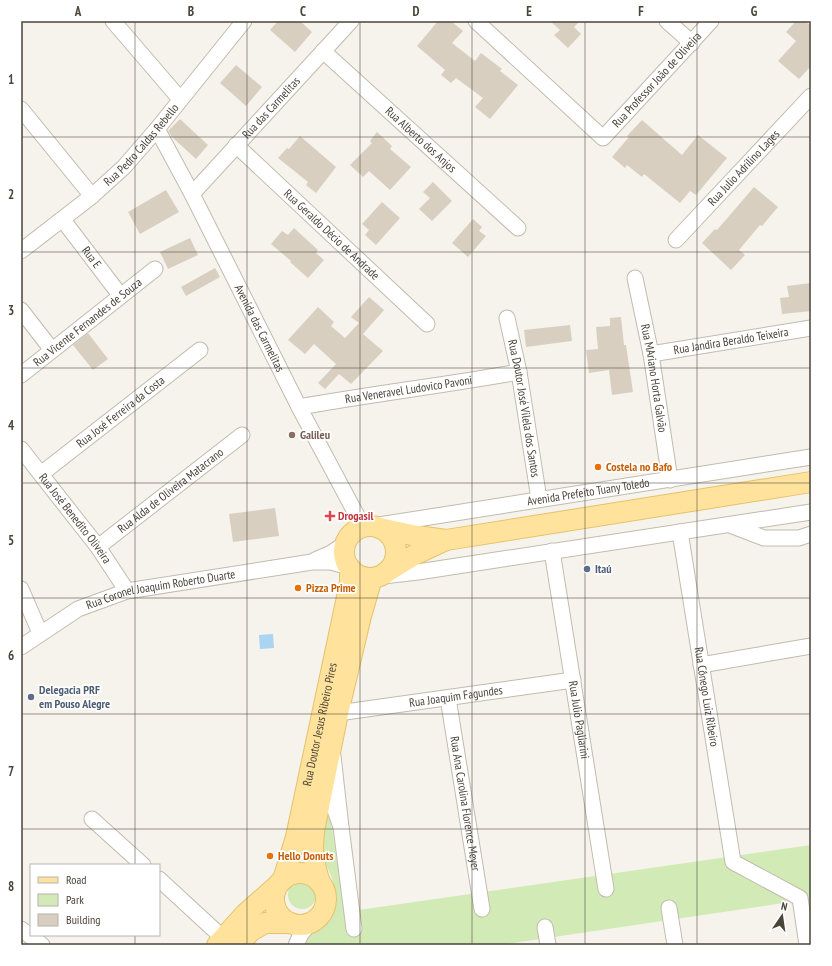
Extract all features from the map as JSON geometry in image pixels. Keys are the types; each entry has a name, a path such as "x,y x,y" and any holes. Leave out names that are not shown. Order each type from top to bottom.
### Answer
{"main road":[{"name":"Avenida Prefeito Tuany Toledo","path":"378,576 416,554 446,540 811,482"},
{"name":"Avenida Prefeito Tuany Toledo","path":"369,527 446,540"},
{"path":"369,527 390,536 394,542 394,562 378,576 360,576 349,568 344,556 345,544 352,533 369,527"},
{"name":"Rua Doutor Jesus Ribeiro Pires","path":"281,882 296,837 350,583 349,568"},
{"name":"Rua Doutor Jesus Ribeiro Pires","path":"320,882 314,865 312,845 319,804 338,713 361,616 378,576"},
{"path":"304,873 320,882 325,890 326,899 324,908 317,919 297,923 265,923 226,943 245,914 286,877 304,873"},
{"path":"281,882 275,892 275,906 282,918 297,923"}],"street":[{"path":"113,21 180,99"},
{"name":"Rua Pedro Caldas Rebello","path":"21,251 63,220 124,167 244,21"},
{"name":"Rua das Carmelitas","path":"192,194 351,21"},
{"name":"Rua Professor João de Oliveira","path":"476,21 603,138 711,21"},
{"path":"667,21 692,43"},
{"name":"Rua Alberto dos Anjos","path":"323,51 518,228"},
{"name":"Rua Julio Adrilino Lages","path":"676,240 811,96"},
{"path":"21,110 92,196"},
{"name":"Avenida das Carmelitas","path":"156,129 192,194 299,407 369,527"},
{"name":"Rua Geraldo Décio de Andrade","path":"236,145 427,324"},
{"name":"Rua E","path":"63,220 120,295"},
{"name":"Rua Vicente Fernandes de Souza","path":"21,375 120,295 155,269"},
{"name":"Rua MAriano Horta Galvão","path":"635,278 652,354 670,480"},
{"path":"21,310 52,350"},
{"name":"Rua Doutor José Vilela dos Santos","path":"507,318 519,372 539,499"},
{"name":"Rua Jandira Beraldo Teixeira","path":"652,354 811,328"},
{"name":"Rua José Ferreira da Costa","path":"41,474 200,350"},
{"name":"Rua Veneravel Ludovico Pavoni","path":"299,407 519,372"},
{"name":"Rua Alda de Oliveira Matacrano","path":"98,547 242,435"},
{"name":"Rua José Benedito Oliveira","path":"21,449 98,547 127,591"},
{"name":"Avenida Prefeito Tuany Toledo","path":"369,527 811,457"},
{"path":"378,576 418,572 811,512"},
{"path":"729,525 764,538 798,538 811,534"},
{"name":"Rua Cônego Luiz Ribeiro","path":"680,532 732,862 800,898 807,945"},
{"name":"Rua Coronel Joaquim Roberto Duarte","path":"312,562 345,544"},
{"name":"Rua Julio Pagliarini","path":"552,551 606,889"},
{"name":"Rua Coronel Joaquim Roberto Duarte","path":"21,647 78,609 127,591 312,562 331,562 349,568"},
{"path":"21,589 40,634"},
{"path":"701,665 811,646"},
{"name":"Rua Joaquim Fagundes","path":"338,713 573,680"},
{"name":"Rua Ana Carolina Florence Meyer","path":"448,698 482,909"},
{"name":"Rua Doutor Jesus Ribeiro Pires","path":"332,743 354,929"},
{"name":"Rua Doutor Jesus Ribeiro Pires","path":"319,804 329,802 334,807 341,828"},
{"path":"92,819 142,864"},
{"path":"160,881 226,943"},
{"path":"669,908 675,945"},
{"path":"292,945 297,923"},
{"path":"296,945 301,934 297,923"},
{"path":"545,926 548,945"},
{"path":"21,928 30,935"},
{"path":"31,936 42,945"}],"green space":[{"path":"326,813 330,815 345,912 811,845 811,899 499,945 304,945 311,934 334,909 336,895 332,878 322,855 320,842"},
{"path":"302,881 312,885 316,895 312,905 302,909 292,905 288,895 292,885"}],"water":[{"path":"273,634 274,648 260,649 259,635"}],"building":[{"path":"278,21 300,21 312,32 295,52 270,30"},
{"path":"438,21 451,21 463,31 452,43 475,61 481,53 502,69 500,71 518,85 490,119 475,107 483,98 456,78 451,83 441,75 445,70 417,46"},
{"path":"550,21 580,21 574,27 581,34 568,48 554,35 560,30"},
{"path":"796,21 805,21 811,26 811,66 799,79 778,61 796,41 786,32"},
{"path":"236,65 262,87 246,106 220,83"},
{"path":"180,119 208,145 196,159 172,137 168,131"},
{"path":"642,120 682,155 698,135 727,158 696,195 690,191 680,203 644,174 642,177 627,165 625,168 612,157 629,137 627,136"},
{"path":"377,132 392,146 390,149 411,167 390,190 369,171 363,177 350,165 372,143 370,141"},
{"path":"300,136 336,167 316,193 306,185 308,182 278,158 287,148 289,149"},
{"path":"433,182 452,201 432,221 419,209 430,198 423,192"},
{"path":"754,187 778,207 762,226 760,225 739,250 745,255 731,270 702,243 715,229 717,230"},
{"path":"166,190 179,212 140,234 128,212"},
{"path":"382,202 400,218 376,245 365,235 369,230 362,224"},
{"path":"473,219 482,227 479,231 486,236 468,257 452,243"},
{"path":"294,228 318,250 316,253 324,260 308,278 271,244 282,231 288,235"},
{"path":"190,238 198,255 168,269 160,252"},
{"path":"215,268 220,277 186,296 181,287"},
{"path":"811,283 811,311 782,314 780,298 789,297 787,286"},
{"path":"369,297 384,310 363,334 383,351 351,384 339,374 325,389 318,383 336,364 314,344 305,354 288,340 318,307 334,322 331,326 345,338 359,323 351,317"},
{"path":"621,317 624,345 626,345 633,392 612,395 609,370 589,373 586,350 598,349 596,327 610,326 610,318"},
{"path":"570,325 572,341 526,347 524,330"},
{"path":"88,333 108,359 93,370 73,345"},
{"path":"275,508 279,536 233,542 229,514"}],"place":[{"name":"Galileu","path":"292,435"},
{"name":"Costela no Bafo","path":"598,467"},
{"name":"Drogasil","path":"330,516"},
{"name":"Itaú","path":"587,569"},
{"name":"Pizza Prime","path":"298,588"},
{"name":"Delegacia PRF em Pouso Alegre","path":"31,697"},
{"name":"Hello Donuts","path":"270,856"}]}
